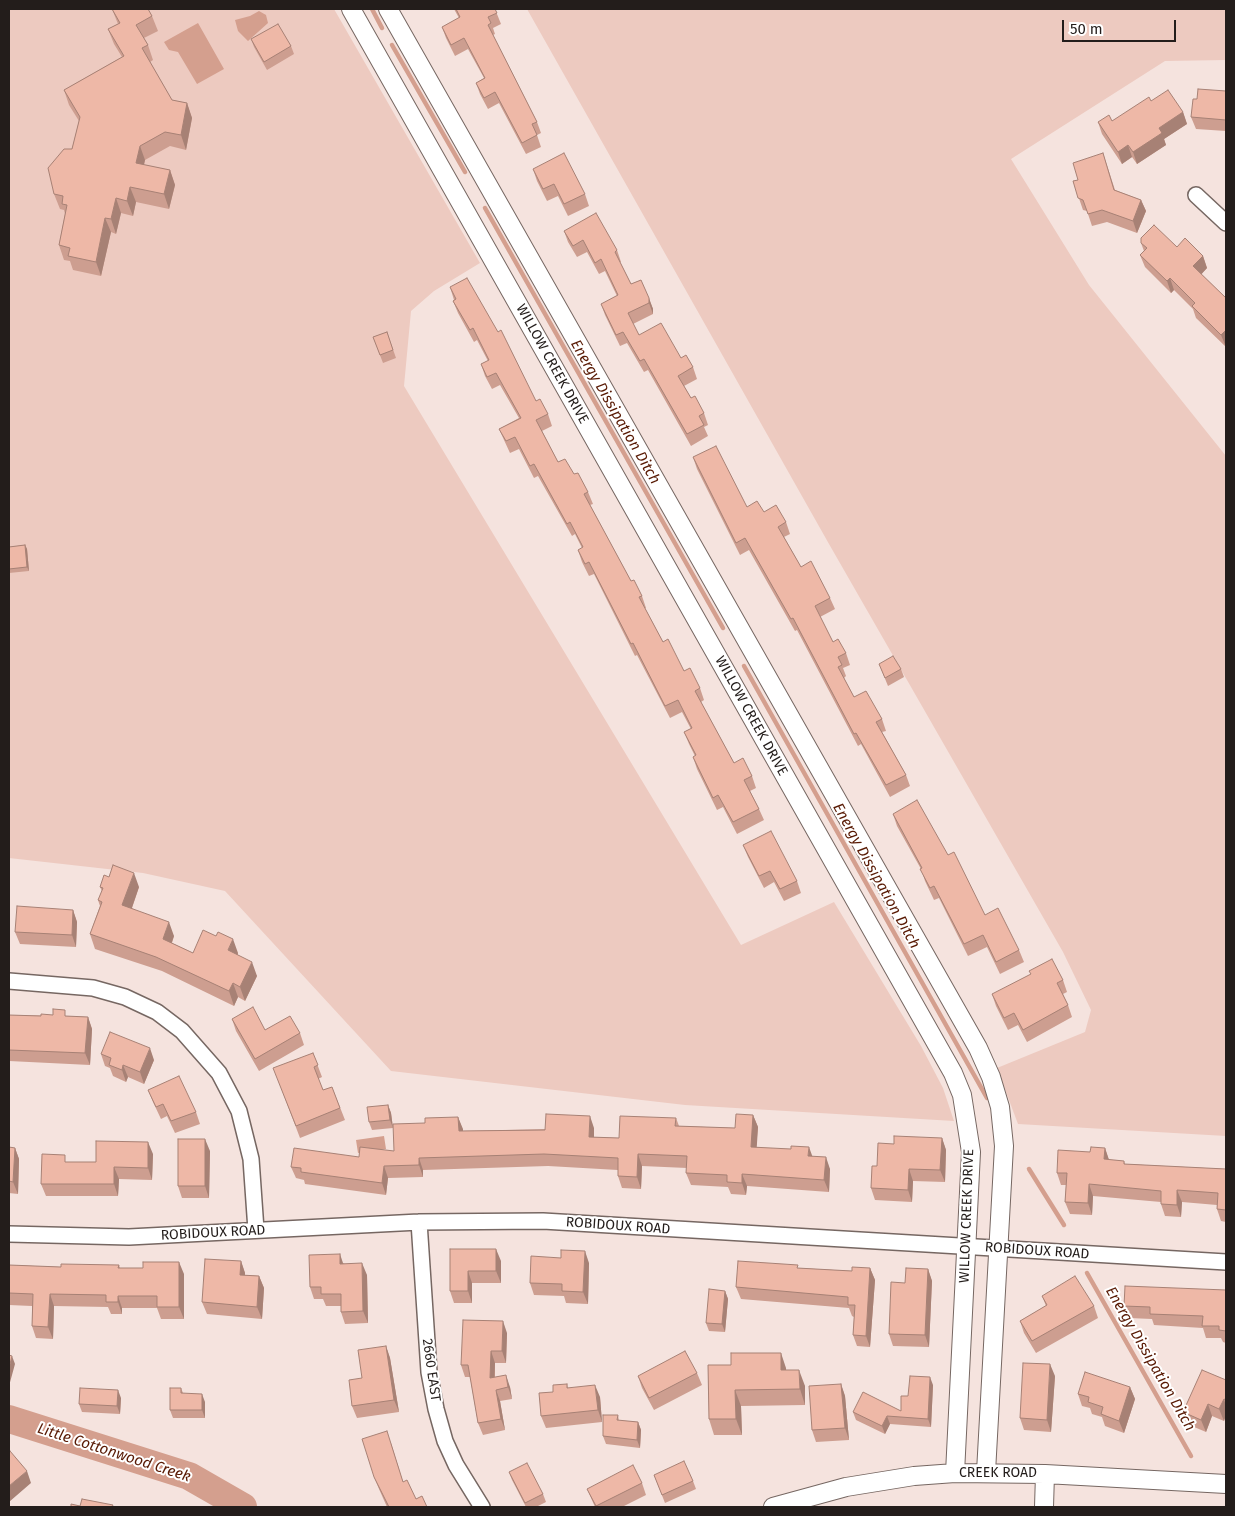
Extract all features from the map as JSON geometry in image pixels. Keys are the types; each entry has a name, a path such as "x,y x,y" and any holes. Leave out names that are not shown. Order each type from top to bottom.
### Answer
{"street":[{"name":"WILLOW CREEK DRIVE","path":"351,9 953,1073 962,1095 971,1152 955,1473"},
{"path":"388,9 978,1048 991,1077 1003,1125 1004,1146 986,1472"},
{"path":"1196,195 1226,223"},
{"path":"9,981 92,988 125,997 156,1012 188,1037 219,1073 238,1111 251,1159 256,1230"},
{"name":"ROBIDOUX ROAD","path":"9,1234 129,1237 420,1222 543,1221 1226,1262"},
{"name":"2660 EAST","path":"420,1222 429,1372 436,1410 445,1441 456,1465 482,1507"},
{"name":"CREEK ROAD","path":"773,1507 846,1487 914,1476 955,1473 1045,1474 1226,1484"},
{"path":"1044,1507 1045,1474"}],"shaded area":[{"path":"9,9 334,9 480,263 434,291 411,311 404,386 741,945 834,902 921,1046 943,1088 954,1121 685,1105 391,1071 225,891 143,873 9,858"},
{"path":"527,9 1226,9 1226,60 1165,61 1011,159 1089,285 1226,456 1226,1136 1018,1124 997,1068 1085,1032 1091,1010 1063,952 829,544"},
{"path":"259,11 266,15 268,23 248,41 238,31 235,20 250,16"},
{"path":"198,23 224,69 197,84 178,52 169,50 164,42"},
{"path":"384,1136 386,1149 358,1153 356,1140"}],"building":[{"path":"112,9 148,9 152,16 136,25 148,45 142,48 172,100 187,103 181,135 165,132 140,146 136,163 170,170 164,194 130,187 127,201 116,198 111,219 105,218 96,262 68,256 70,248 59,245 67,205 62,204 63,196 54,194 48,168 64,149 72,149 80,117 64,90 124,56 108,29 120,23"},
{"path":"456,9 495,9 497,13 488,17 491,23 488,25 537,122 532,124 537,135 522,143 495,92 484,98 476,83 485,78 464,38 451,45 442,27 460,17"},
{"path":"278,24 291,46 264,62 251,39"},
{"path":"1198,89 1226,91 1226,120 1191,117 1193,99 1197,99"},
{"path":"1168,90 1183,112 1159,128 1162,133 1133,152 1128,145 1118,152 1098,122 1109,115 1112,121 1149,97 1151,101"},
{"path":"564,153 585,194 564,204 554,184 543,189 533,169"},
{"path":"1103,153 1114,190 1141,200 1133,221 1102,210 1088,214 1083,200 1078,198 1073,181 1078,180 1073,163"},
{"path":"596,213 617,250 615,252 631,284 641,280 649,298 649,303 628,313 639,335 661,323 681,358 686,355 693,367 678,376 691,398 695,396 704,413 699,416 704,425 687,434 644,359 640,361 623,332 616,335 601,304 618,295 601,259 595,263 583,240 573,246 564,231"},
{"path":"1154,225 1177,247 1185,238 1203,256 1193,266 1226,298 1226,330 1221,335 1192,306 1195,303 1170,278 1167,281 1140,255 1147,248 1141,243 1141,238"},
{"path":"467,278 498,332 501,330 536,401 540,399 548,414 536,420 558,462 565,459 574,474 578,473 588,492 584,494 631,581 634,580 642,596 639,597 663,642 668,639 684,671 690,668 700,688 695,691 734,763 743,758 752,776 744,780 759,809 733,822 718,795 713,798 693,757 696,755 684,732 692,728 678,700 665,706 589,562 585,564 578,550 583,547 570,522 567,524 534,464 530,466 515,437 506,441 499,429 521,418 496,373 487,377 481,364 489,360 473,328 470,330 453,301 456,299 450,287"},
{"path":"387,332 393,350 380,355 373,337"},
{"path":"716,446 747,507 757,501 764,512 776,505 786,522 778,527 801,567 811,561 830,598 815,606 833,642 838,639 846,653 838,657 842,665 838,667 854,697 866,691 882,719 876,722 906,775 886,785 856,733 854,734 793,618 791,619 745,538 736,543 693,457"},
{"path":"25,545 27,567 9,569 9,547"},
{"path":"893,656 901,669 885,678 879,664"},
{"path":"917,800 948,855 954,852 985,915 998,908 1019,950 996,962 983,935 964,944 934,886 930,888 920,869 922,868 893,814"},
{"path":"771,831 797,881 780,889 770,871 759,876 743,845"},
{"path":"113,865 134,873 122,905 169,922 163,939 193,953 203,930 216,936 218,932 233,939 228,950 252,962 240,987 233,983 229,991 156,957 90,934 102,902 98,900 103,888 100,887 104,875 109,877"},
{"path":"17,906 73,910 72,935 15,932"},
{"path":"1052,959 1063,980 1057,983 1068,1005 1023,1030 1014,1013 1004,1018 992,994 1031,974 1029,971"},
{"path":"253,1007 265,1030 290,1016 300,1033 255,1059 232,1019"},
{"path":"53,1009 65,1010 65,1016 88,1017 85,1053 9,1050 9,1015 53,1015"},
{"path":"110,1032 150,1048 140,1072 123,1065 122,1070 109,1065 111,1058 101,1054"},
{"path":"313,1053 318,1065 314,1067 323,1090 332,1087 340,1108 296,1126 273,1068"},
{"path":"179,1076 196,1112 171,1121 163,1104 156,1107 148,1090"},
{"path":"388,1105 390,1120 369,1122 367,1107"},
{"path":"546,1114 590,1116 589,1137 619,1138 620,1116 676,1118 675,1126 735,1128 736,1114 753,1115 751,1147 791,1149 791,1146 809,1147 808,1156 826,1157 824,1180 742,1174 742,1183 727,1182 727,1175 686,1173 687,1156 638,1154 637,1177 618,1176 618,1158 544,1154 419,1158 419,1165 384,1166 382,1183 301,1172 301,1168 291,1167 294,1148 359,1157 360,1147 394,1151 393,1124 425,1123 425,1118 458,1117 459,1131 545,1130"},
{"path":"894,1136 942,1138 940,1170 909,1169 908,1190 871,1188 872,1166 877,1166 878,1143 894,1144"},
{"path":"178,1139 205,1139 205,1186 178,1186"},
{"path":"96,1141 148,1142 148,1168 114,1167 114,1184 41,1184 42,1154 65,1155 65,1162 96,1162"},
{"path":"9,1147 15,1148 13,1182 9,1181"},
{"path":"1091,1147 1105,1148 1104,1159 1124,1161 1124,1164 1226,1169 1226,1210 1217,1209 1218,1193 1177,1190 1177,1205 1161,1204 1161,1191 1089,1184 1088,1203 1065,1202 1067,1173 1057,1173 1058,1150 1090,1152"},
{"path":"450,1249 496,1249 496,1271 468,1271 468,1291 450,1291"},
{"path":"561,1250 585,1251 583,1292 562,1291 562,1284 530,1283 531,1256 561,1258"},
{"path":"340,1254 340,1264 362,1263 363,1311 341,1312 341,1294 321,1294 321,1287 310,1287 309,1255"},
{"path":"205,1259 241,1261 240,1275 259,1276 257,1307 202,1302"},
{"path":"738,1261 798,1265 797,1268 852,1271 852,1267 870,1268 866,1336 853,1335 855,1305 848,1305 848,1297 736,1287"},
{"path":"143,1262 179,1262 179,1307 157,1307 157,1296 118,1296 118,1302 106,1302 106,1295 50,1294 48,1327 32,1326 33,1294 9,1293 9,1265 61,1267 61,1264 119,1265 118,1268 143,1268"},
{"path":"906,1268 928,1269 925,1335 889,1334 891,1282 905,1283"},
{"path":"1075,1276 1094,1306 1032,1341 1020,1321 1047,1305 1042,1296"},
{"path":"1125,1286 1226,1290 1226,1331 1219,1330 1219,1326 1202,1326 1203,1316 1150,1314 1150,1307 1124,1306"},
{"path":"709,1289 725,1291 722,1324 706,1323"},
{"path":"463,1320 503,1321 502,1351 491,1351 490,1378 506,1375 508,1387 496,1390 501,1419 478,1423 468,1365 461,1365"},
{"path":"386,1346 394,1400 352,1406 349,1380 362,1378 358,1350"},
{"path":"685,1351 697,1373 649,1398 638,1376"},
{"path":"731,1353 781,1353 781,1370 799,1370 800,1389 735,1390 736,1419 709,1419 708,1365 731,1365"},
{"path":"9,1355 12,1356 9,1368"},
{"path":"1023,1363 1050,1364 1047,1420 1020,1418"},
{"path":"1202,1370 1226,1380 1226,1400 1224,1399 1219,1409 1208,1404 1201,1420 1183,1412"},
{"path":"1085,1372 1130,1387 1119,1421 1101,1414 1103,1407 1088,1402 1089,1397 1078,1394"},
{"path":"910,1376 930,1377 928,1419 887,1416 882,1426 853,1412 863,1392 901,1411 901,1396 908,1396"},
{"path":"567,1384 567,1388 595,1385 598,1410 541,1416 539,1393 553,1392 553,1385"},
{"path":"841,1384 845,1428 812,1430 809,1386"},
{"path":"80,1388 118,1390 117,1406 79,1404"},
{"path":"170,1388 181,1388 181,1393 202,1394 202,1410 170,1410"},
{"path":"603,1415 618,1415 617,1420 638,1422 637,1440 603,1436"},
{"path":"387,1431 403,1482 407,1480 416,1499 422,1496 427,1507 389,1507 374,1477 362,1439"},
{"path":"9,1452 27,1471 9,1486"},
{"path":"684,1461 693,1481 662,1495 654,1475"},
{"path":"527,1463 543,1494 525,1503 509,1472"},
{"path":"633,1465 642,1483 596,1506 587,1489"},
{"path":"82,1499 113,1505 112,1507 71,1507 71,1504 80,1506"}],"waterway":[{"name":"Energy Dissipation Ditch","path":"372,9 382,28"},
{"name":"Energy Dissipation Ditch","path":"392,45 465,172"},
{"name":"Energy Dissipation Ditch","path":"485,208 723,628"},
{"name":"Energy Dissipation Ditch","path":"744,666 987,1098"},
{"name":"Energy Dissipation Ditch","path":"1029,1169 1064,1225"},
{"name":"Energy Dissipation Ditch","path":"1087,1273 1191,1456"},
{"name":"Little Cottonwood Creek","path":"9,1419 189,1476 243,1507"}]}
